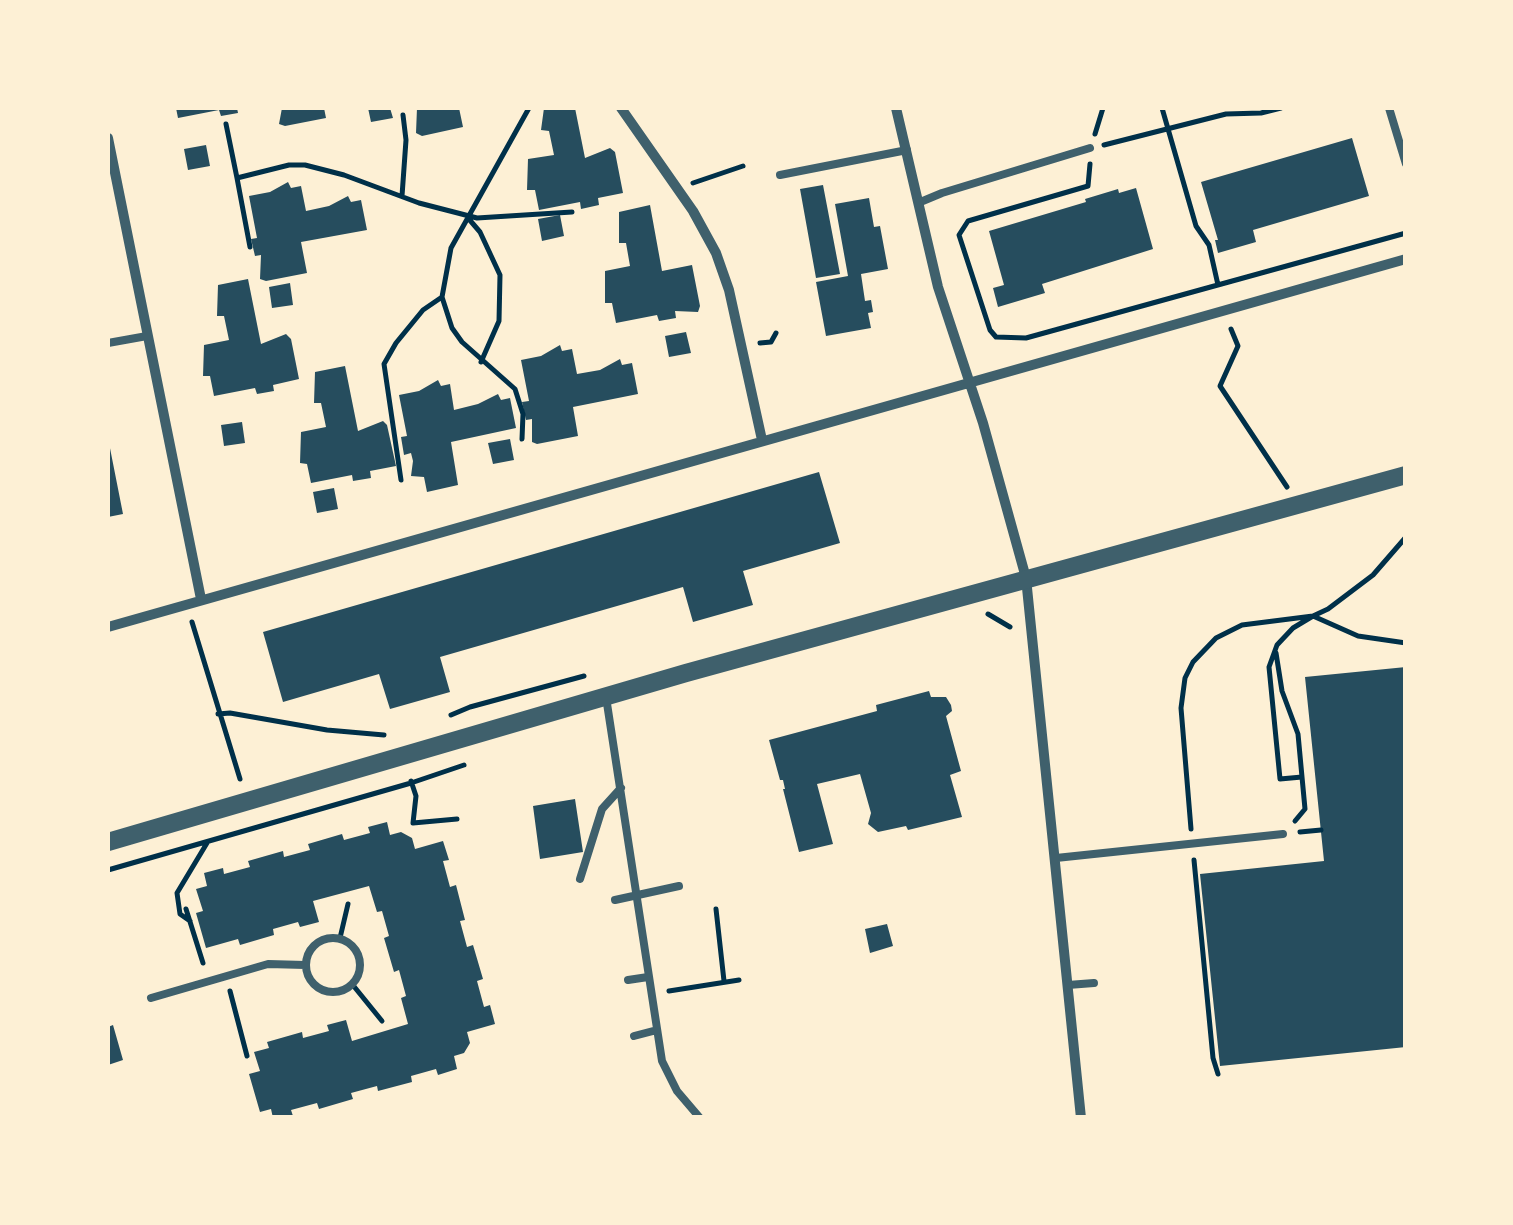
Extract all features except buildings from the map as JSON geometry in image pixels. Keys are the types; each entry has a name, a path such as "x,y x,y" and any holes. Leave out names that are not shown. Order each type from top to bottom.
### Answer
{"street":[{"path":"621,108 706,232 724,272 762,440"},
{"path":"896,108 938,286 971,383 1026,578 1082,1118"},
{"path":"108,138 201,600"},
{"path":"108,627 1406,259"},
{"path":"108,842 1026,578 1406,475"}],"lane":[{"path":"1388,108 1406,164"},
{"path":"918,203 1090,148"},
{"path":"780,175 907,150"},
{"path":"108,343 146,336"},
{"path":"606,697 648,977 667,1076 700,1118"},
{"path":"580,879 602,809 621,788"},
{"path":"1056,858 1282,834"},
{"path":"615,900 679,886"},
{"path":"332,937 356,949 360,958 358,977 352,984 344,990 326,992 311,982 305,964 316,942 332,937"},
{"path":"151,998 279,962 305,964"},
{"path":"628,980 648,977"},
{"path":"1068,985 1094,983"},
{"path":"634,1036 657,1030"}],"path":[{"path":"522,439 523,414 515,389 462,342 452,328 442,297 446,266 466,216 528,108"},
{"path":"1103,108 1090,148 1088,186 968,221 959,235 990,330 996,337 1026,338 1406,232"},
{"path":"1162,108 1196,226 1209,245 1224,309 1238,346 1220,386 1300,506"},
{"path":"1090,148 1226,114 1281,108"},
{"path":"402,196 406,140 403,115"},
{"path":"226,124 250,246"},
{"path":"238,178 305,164 466,216 488,219 572,212"},
{"path":"678,189 742,166"},
{"path":"466,216 480,232 500,275 499,320 481,362"},
{"path":"401,480 384,364 396,342 423,310 442,297"},
{"path":"1302,776 1280,778 1269,667 1275,650 1293,628 1357,589 1406,537"},
{"path":"187,604 218,714 244,786"},
{"path":"1218,1074 1213,1058 1180,708 1185,678 1202,650 1228,631 1265,620 1313,616 1358,636 1406,643"},
{"path":"1275,650 1282,691 1298,734 1305,810 1282,834"},
{"path":"442,719 470,706 584,676"},
{"path":"218,714 360,735 386,735 389,746 402,757 416,796 413,823 457,820"},
{"path":"108,870 257,827"},
{"path":"190,921 180,914 177,893 208,841"},
{"path":"340,938 348,904"},
{"path":"186,909 209,981"},
{"path":"716,909 724,982"},
{"path":"226,976 247,1056"},
{"path":"651,994 739,980"},
{"path":"352,984 382,1021"}]}
